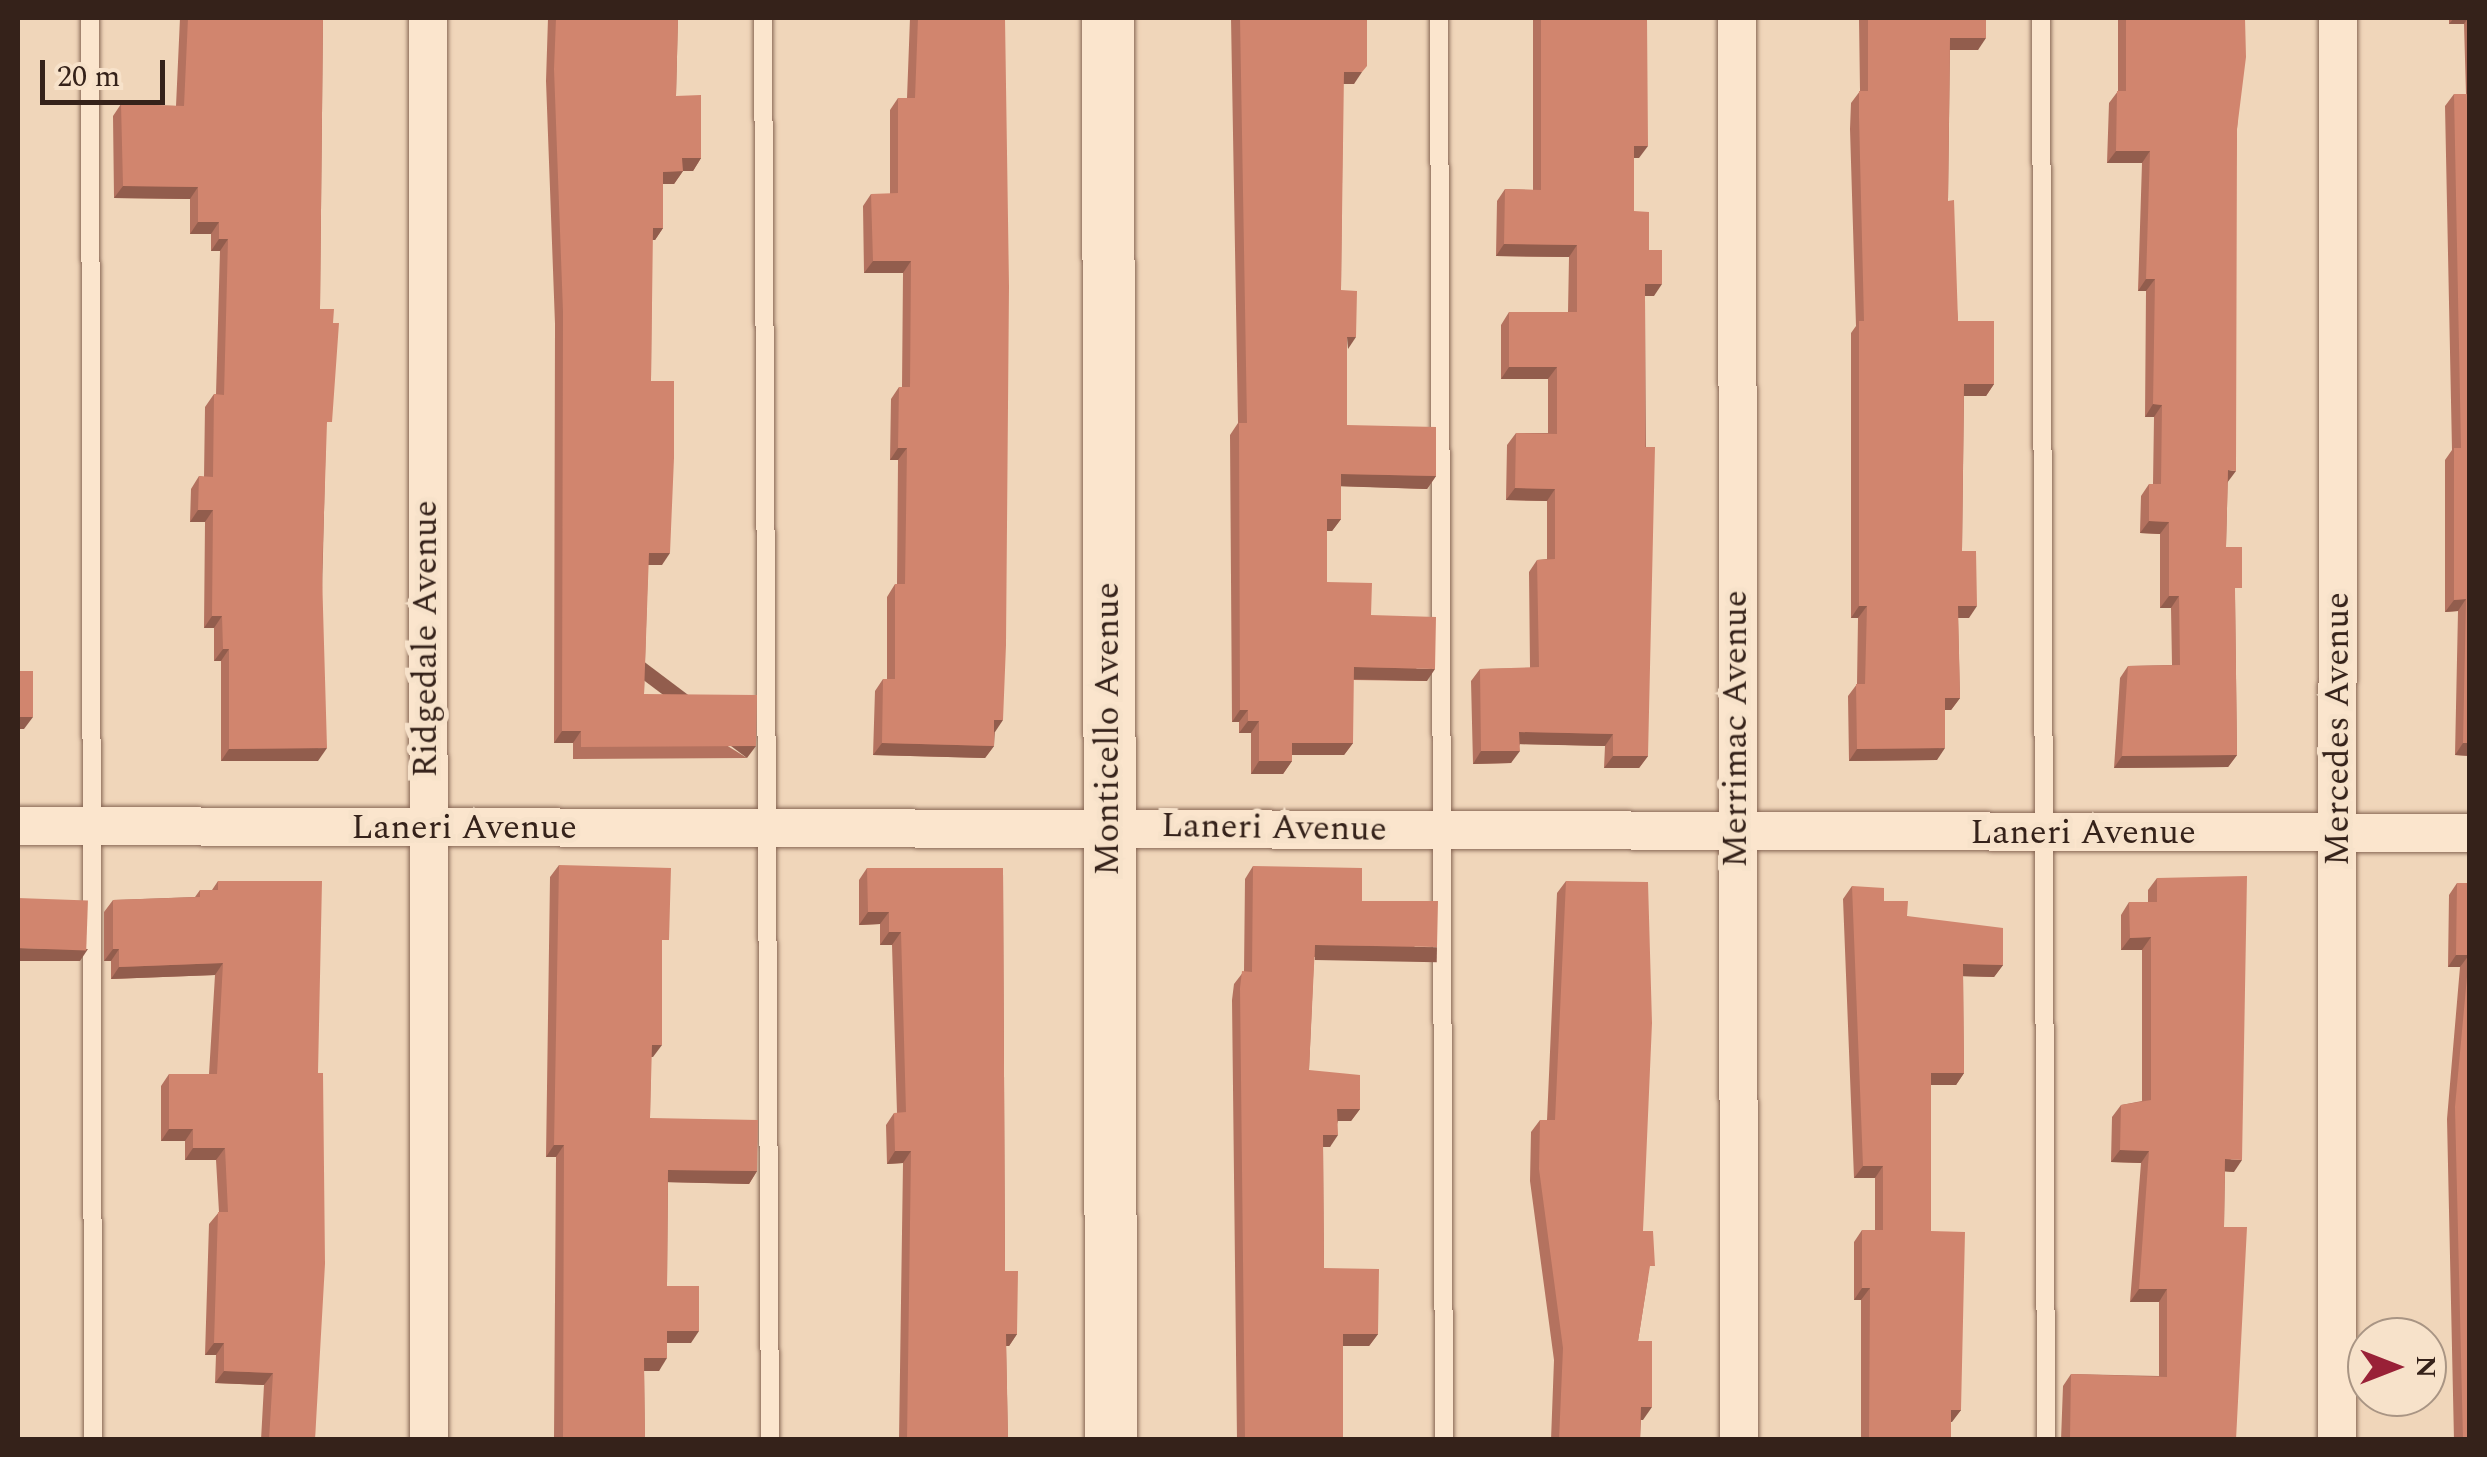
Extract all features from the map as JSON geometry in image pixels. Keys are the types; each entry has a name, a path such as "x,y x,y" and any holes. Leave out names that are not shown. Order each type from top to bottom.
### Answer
{"street":[{"name":"Ridgedale Avenue","path":"428,18 429,1440"},
{"name":"Monticello Avenue","path":"1108,18 1111,1440"},
{"name":"Merrimac Avenue","path":"1737,18 1739,1440"},
{"name":"Mercedes Avenue","path":"2337,1440 2338,18"},
{"name":"Laneri Avenue","path":"18,826 1107,826 2470,833"}],"lane":[{"path":"90,18 95,826 93,1440"},
{"path":"763,18 770,1440"},
{"path":"1438,18 1444,1440"},
{"path":"2041,18 2046,1440"}],"building":[{"path":"188,18 323,18 320,309 334,309 333,323 339,323 332,422 327,422 322,574 327,748 229,749 229,649 223,649 222,616 212,616 213,510 198,510 199,476 213,477 214,394 224,395 228,239 219,239 219,222 198,222 198,187 123,186 121,104 184,106"},
{"path":"556,18 678,18 676,96 701,95 701,158 682,158 683,171 663,172 663,228 653,228 651,381 674,381 674,458 670,553 649,553 644,694 757,695 756,746 581,747 581,731 562,731 563,312 554,69"},
{"path":"918,18 1005,18 1009,286 1006,645 1003,720 994,720 994,746 882,743 883,679 895,679 895,584 905,584 907,448 898,448 899,387 910,387 911,261 873,261 871,194 898,193 898,98 915,98"},
{"path":"1240,18 1367,18 1367,66 1362,72 1344,72 1341,290 1357,291 1356,337 1347,337 1347,425 1436,427 1436,476 1341,474 1341,519 1327,519 1327,582 1372,583 1371,615 1436,617 1435,669 1354,667 1353,743 1292,743 1292,761 1259,761 1259,721 1248,721 1248,710 1240,710 1239,423 1247,423"},
{"path":"1541,18 1647,18 1648,146 1634,146 1634,211 1649,212 1649,250 1662,250 1662,284 1645,284 1645,447 1655,447 1648,756 1613,756 1613,734 1519,732 1520,751 1481,751 1480,669 1539,667 1537,560 1555,559 1555,489 1515,488 1516,433 1557,434 1557,367 1509,367 1509,312 1577,312 1577,245 1504,244 1505,189 1541,190"},
{"path":"1868,18 1986,18 1986,38 1950,38 1948,201 1954,200 1958,321 1994,321 1994,384 1964,384 1962,551 1976,551 1977,606 1958,606 1960,698 1945,698 1945,748 1857,749 1856,684 1865,684 1867,606 1859,606 1859,321 1864,321 1859,91 1868,91"},
{"path":"2126,18 2245,18 2246,57 2237,129 2236,471 2228,470 2226,547 2242,547 2242,588 2235,588 2237,755 2122,756 2128,666 2180,665 2179,596 2169,596 2169,522 2149,521 2149,484 2161,484 2162,405 2153,404 2155,279 2146,279 2150,151 2116,151 2117,91 2126,91"},
{"path":"2454,94 2470,94 2470,743 2463,743 2466,599 2454,600 2454,448 2461,448"},
{"path":"18,671 33,671 33,717 18,717"},
{"path":"559,865 671,868 669,940 662,940 662,1045 652,1045 650,1118 758,1120 757,1171 668,1170 667,1286 699,1286 699,1331 667,1331 667,1358 644,1358 645,1440 563,1440 564,1145 554,1145"},
{"path":"1253,866 1362,868 1362,901 1438,901 1437,947 1315,945 1309,1070 1360,1075 1360,1109 1337,1109 1338,1135 1323,1135 1324,1268 1379,1269 1378,1334 1343,1334 1343,1440 1245,1440 1240,988 1242,971 1252,972"},
{"path":"867,868 1003,868 1005,1271 1018,1271 1017,1334 1006,1334 1008,1440 907,1440 911,1151 895,1151 894,1113 906,1112 901,932 889,932 889,912 868,912"},
{"path":"2247,876 2242,1160 2225,1159 2224,1227 2247,1227 2236,1440 2070,1438 2071,1374 2167,1377 2167,1289 2139,1289 2149,1151 2120,1150 2121,1105 2151,1100 2151,937 2130,938 2129,902 2157,902 2157,878"},
{"path":"218,881 322,881 318,1073 323,1073 325,1264 315,1440 269,1440 273,1373 224,1371 224,1343 214,1343 218,1212 228,1212 225,1148 193,1148 193,1129 169,1129 169,1074 217,1074 223,963 119,967 119,949 113,949 113,900 200,897 200,890 218,890"},
{"path":"1566,881 1648,882 1652,1023 1643,1231 1653,1231 1655,1266 1650,1266 1638,1341 1652,1341 1652,1407 1641,1407 1640,1440 1559,1440 1563,1348 1539,1169 1540,1120 1555,1120"},
{"path":"2457,883 2470,883 2470,1440 2463,1440 2455,1107 2469,955 2456,955"},
{"path":"1852,886 1884,888 1884,901 1908,901 1907,916 2003,928 2003,965 1963,964 1964,1073 1931,1073 1931,1231 1965,1232 1961,1410 1951,1410 1951,1440 1869,1440 1870,1288 1862,1288 1862,1230 1883,1230 1883,1166 1863,1166"},
{"path":"18,898 88,900 86,950 18,948"}]}
